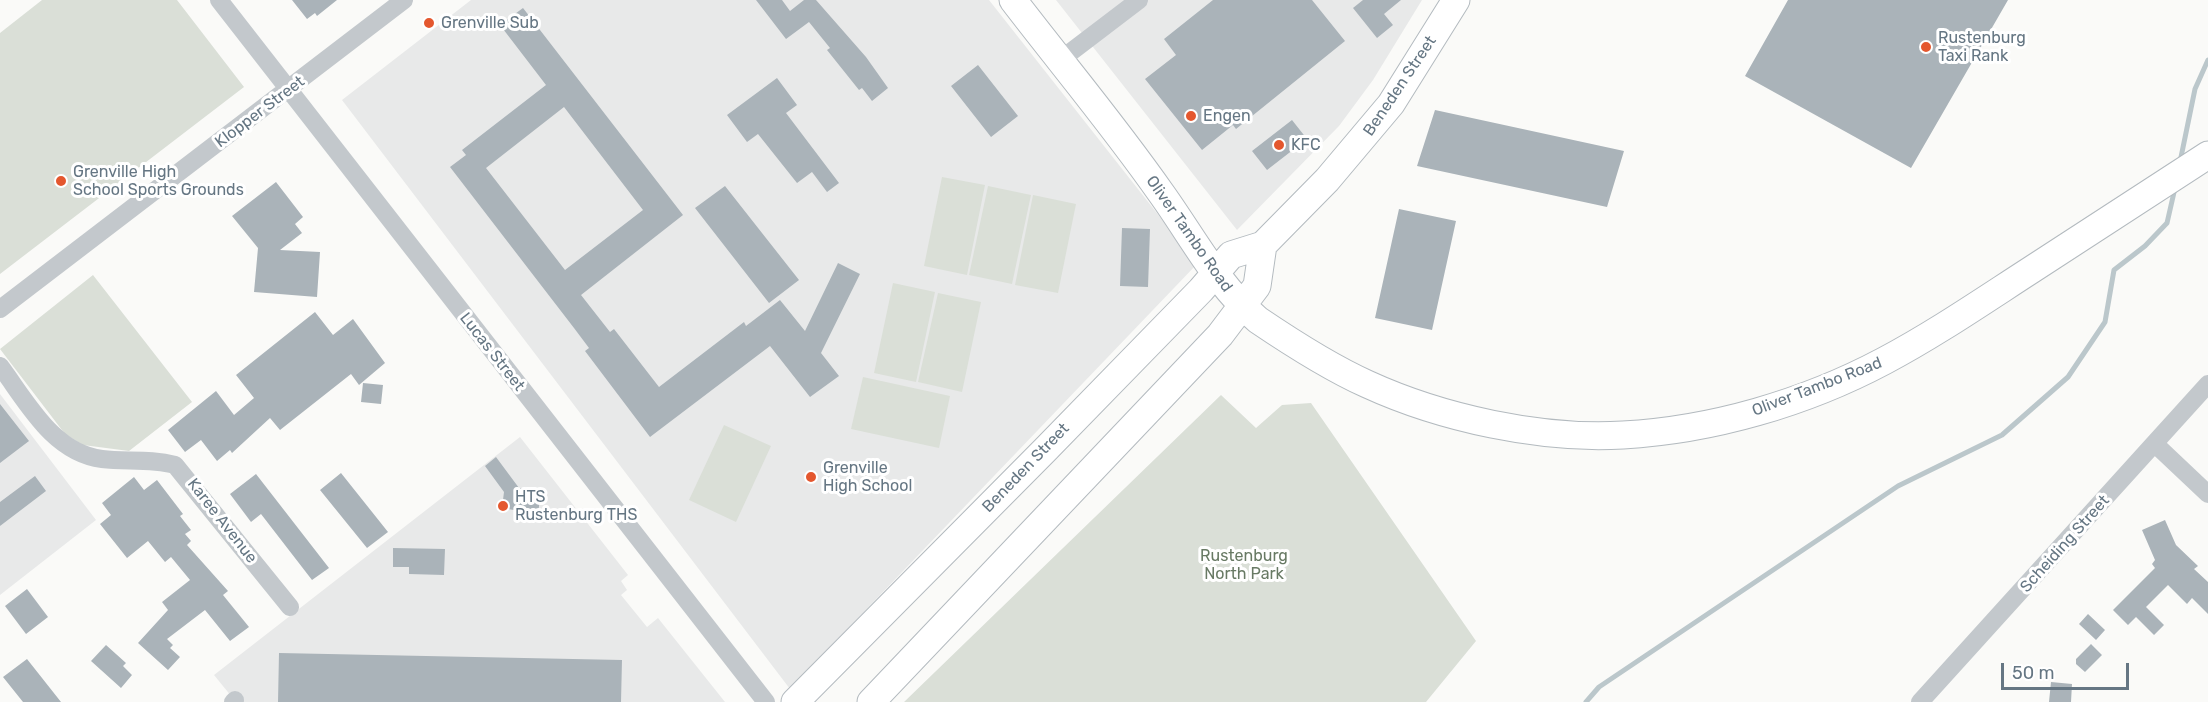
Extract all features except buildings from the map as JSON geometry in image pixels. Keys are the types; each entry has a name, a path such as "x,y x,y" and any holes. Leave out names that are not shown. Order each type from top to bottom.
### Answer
{"main road":[{"name":"Oliver Tambo Road","path":"1013,0 1160,191 1215,273 1243,307 1267,326 1366,384 1417,404 1483,421 1552,433 1622,436 1679,428 1761,411 1883,362 1950,323 2208,155"},
{"name":"Beneden Street","path":"795,702 1045,450 1231,255 1263,245 1373,129 1456,0"},
{"path":"871,702 1212,344 1243,307 1257,286 1263,245"}],"street":[{"name":"Lucas Street","path":"219,0 766,702"},
{"name":"Klopper Street","path":"0,309 288,91 404,0"},
{"path":"1059,61 1139,0"},
{"name":"Karee Avenue","path":"0,366 52,434 69,449 104,459 147,460 175,465 290,607"},
{"name":"Scheiding Street","path":"1920,702 2208,384"},
{"path":"2155,444 2208,494"}],"shaded area":[{"name":"Grenville High School","path":"471,0 989,0 1197,264 790,689 342,100"},
{"path":"1056,0 1422,0 1373,80 1339,126 1237,230"},
{"path":"0,394 96,520 0,595"},
{"name":"HTS Rustenburg THS","path":"520,437 628,575 621,581 627,590 621,595 647,627 658,618 725,702 236,702 214,675"}],"green space":[{"name":"Grenville High School Sports Grounds","path":"42,0 177,0 244,87 0,274 0,33"},
{"path":"942,177 985,185 967,275 924,266"},
{"path":"988,186 1031,195 1012,284 969,275"},
{"path":"1033,195 1076,204 1058,293 1015,285"},
{"path":"93,275 192,402 129,451 83,445 65,434 0,349"},
{"path":"893,283 935,292 916,382 874,373"},
{"path":"938,293 981,302 962,392 918,382"},
{"path":"863,377 950,396 939,448 851,429"},
{"name":"Rustenburg North Park","path":"1221,395 1256,428 1282,405 1311,403 1476,641 1426,702 904,702"},
{"path":"724,425 771,446 736,522 689,500"}],"waterway":[{"path":"2180,162 2195,89 2208,60"},
{"path":"1586,702 1599,687 1898,486 2002,435 2068,377 2105,322 2114,270 2145,246 2167,223 2175,188"}],"place":[{"name":"Grenville Sub","path":"429,23"},
{"name":"Rustenburg Taxi Rank","path":"1926,47"},
{"name":"Engen","path":"1191,116"},
{"name":"KFC","path":"1279,145"},
{"name":"Grenville High School Sports Grounds","path":"61,181"},
{"name":"Grenville High School","path":"811,477"},
{"name":"HTS Rustenburg THS","path":"503,506"}]}
